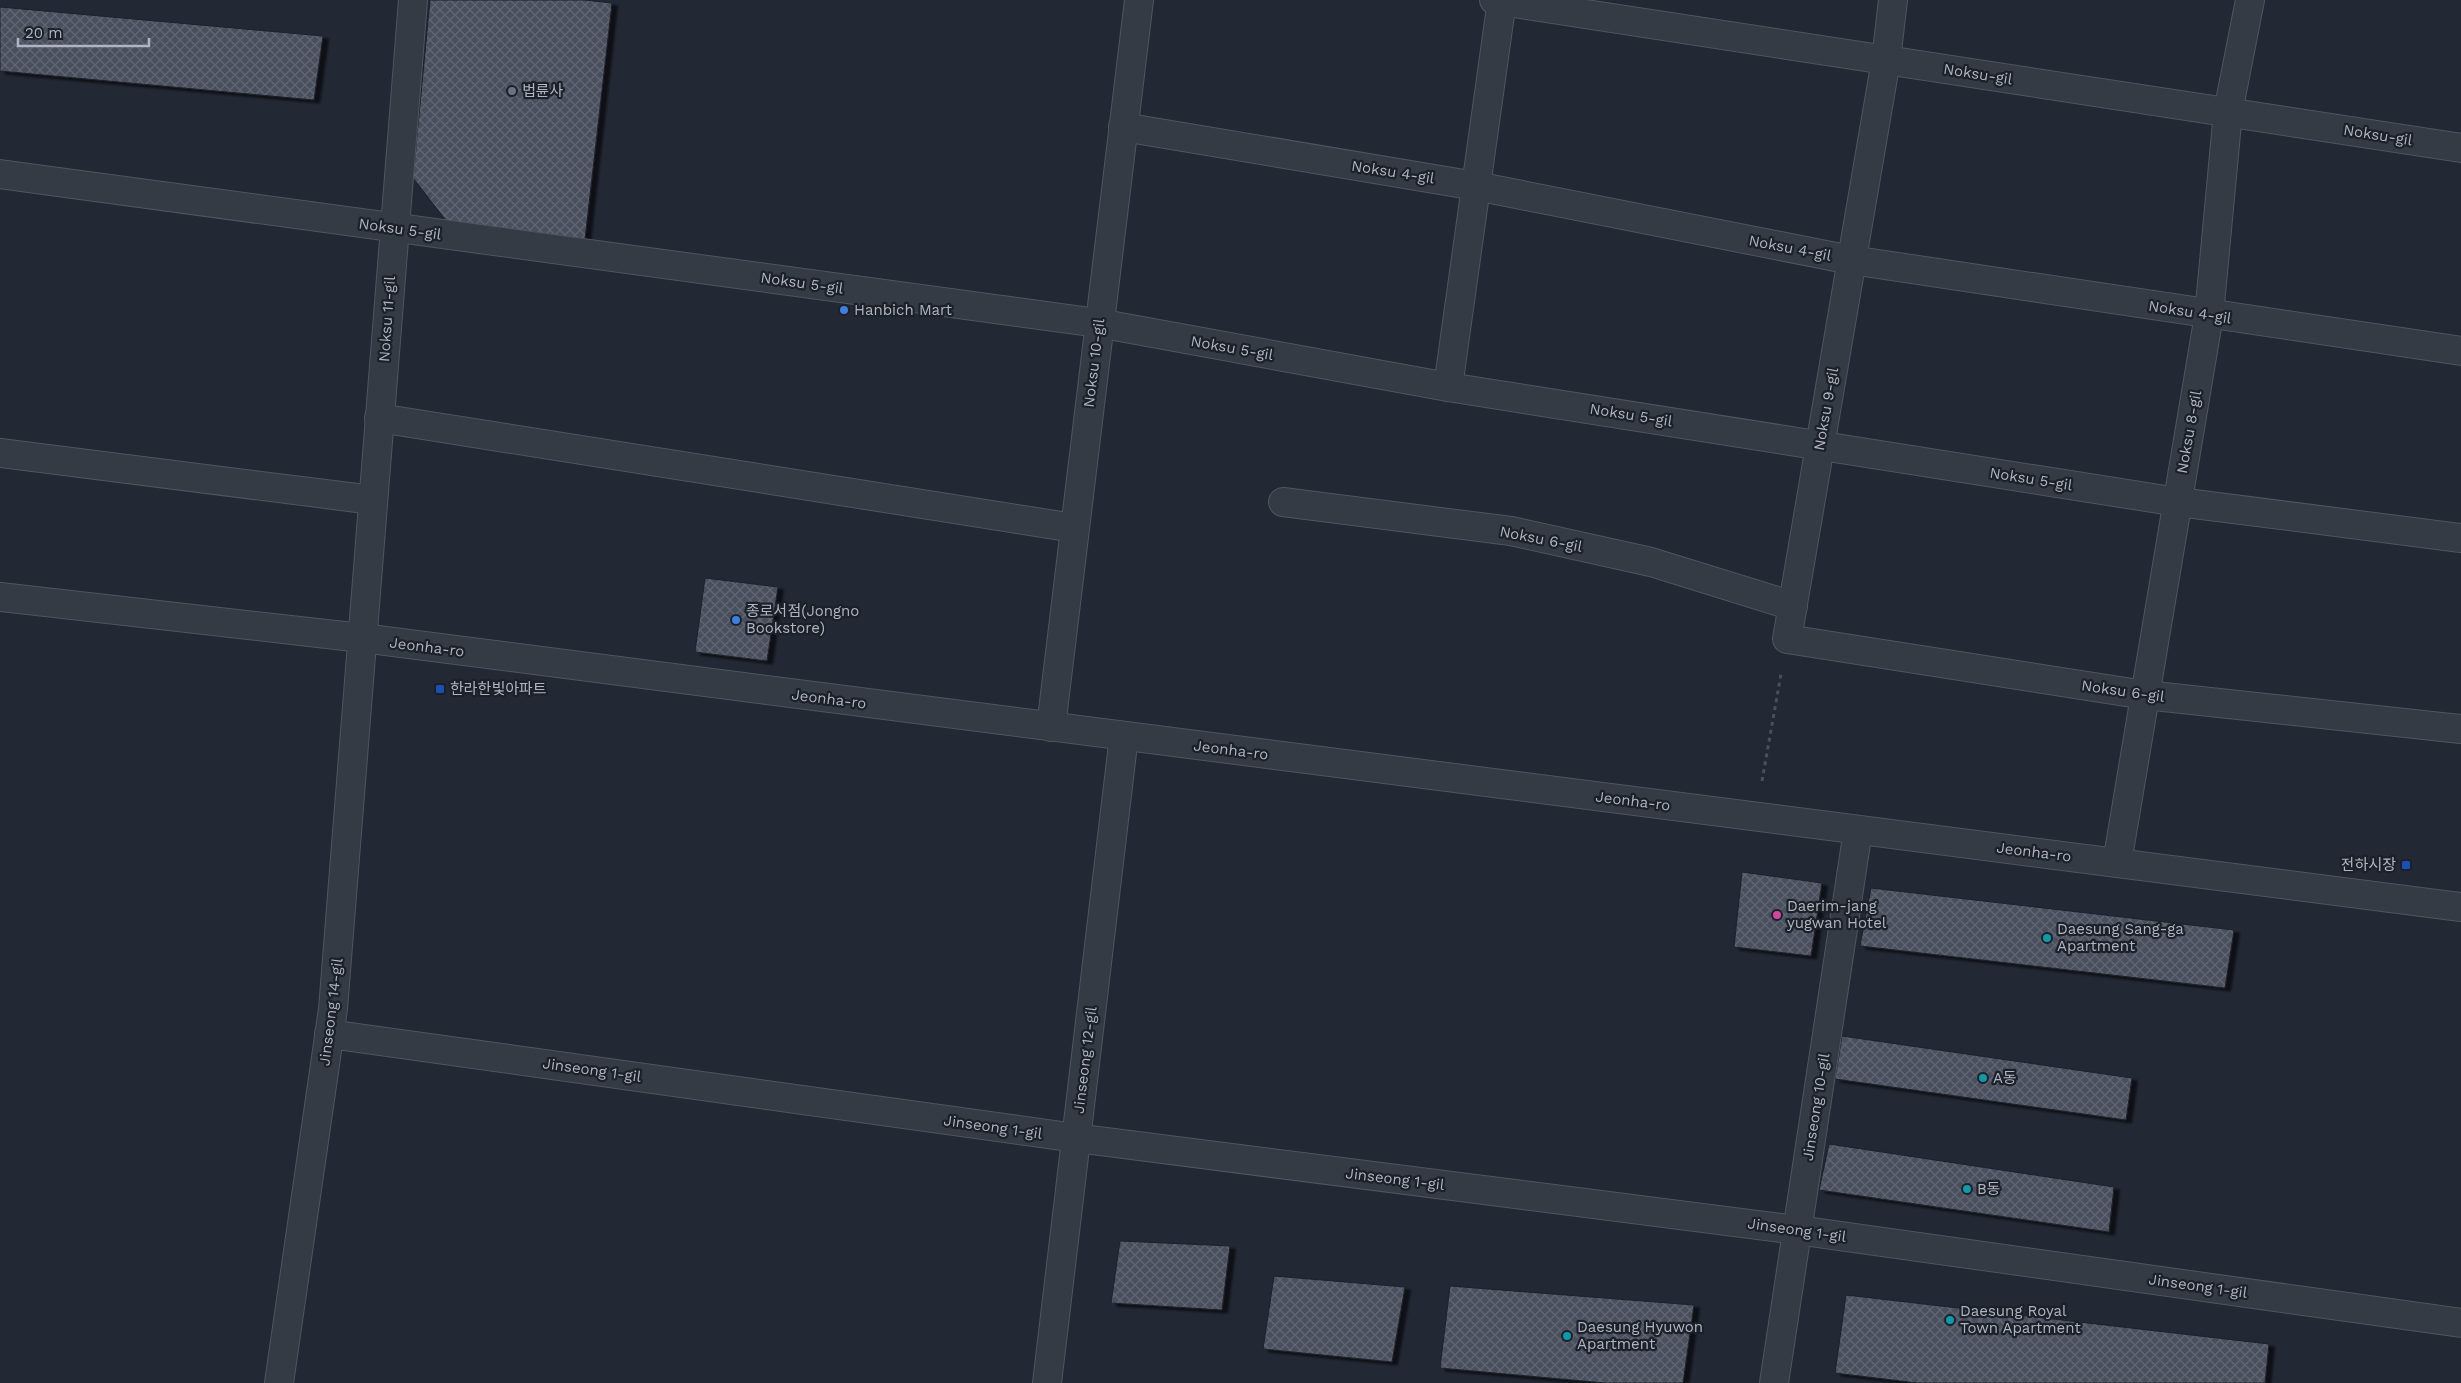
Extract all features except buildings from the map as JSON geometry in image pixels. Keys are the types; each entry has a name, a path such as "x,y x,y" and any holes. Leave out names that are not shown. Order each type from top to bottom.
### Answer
{"street":[{"name":"Noksu 11-gil","path":"362,638 413,0"},
{"name":"Noksu 10-gil","path":"1051,727 1098,324 1139,0"},
{"name":"Noksu-gil","path":"1500,0 2461,148"},
{"path":"1448,387 1500,0"},
{"name":"Noksu 9-gil","path":"1787,639 1886,60 1893,0"},
{"name":"Noksu 8-gil","path":"2117,863 2209,315 2228,112 2250,0"},
{"name":"Noksu 4-gil","path":"1123,127 1476,186 1851,260 2209,315 2461,351"},
{"name":"Noksu 5-gil","path":"0,174 1098,324 1448,387 1820,444 2178,502 2461,538"},
{"path":"379,418 1074,528"},
{"path":"0,453 373,500"},
{"name":"Noksu 6-gil","path":"1283,502 1511,531 1651,562 1792,606"},
{"name":"Jeonha-ro","path":"0,597 362,638 2461,907"},
{"name":"Jinseong 14-gil","path":"279,1383 334,1009 362,638"},
{"name":"Noksu 6-gil","path":"1787,639 2145,695 2461,729"},
{"name":"Jinseong 12-gil","path":"1047,1383 1124,736"},
{"name":"Jinseong 10-gil","path":"1774,1383 1858,830"},
{"name":"Jinseong 1-gil","path":"329,1034 1076,1138 1797,1230 2461,1323"}],"path":[{"path":"1756,817 1787,639"}],"place":[{"name":"법륜사","path":"512,91"},
{"name":"Hanbich Mart","path":"844,310"},
{"name":"종로서점(Jongno Bookstore)","path":"736,620"},
{"name":"한라한빛아파트","path":"440,689"},
{"name":"전하시장","path":"2406,865"},
{"name":"Daerim-jang yugwan Hotel","path":"1777,915"},
{"name":"Daesung Sang-ga Apartment","path":"2047,938"},
{"name":"A동","path":"1983,1078"},
{"name":"B동","path":"1967,1189"},
{"name":"Daesung Royal Town Apartment","path":"1950,1320"},
{"name":"Daesung Hyuwon Apartment","path":"1567,1336"}]}
